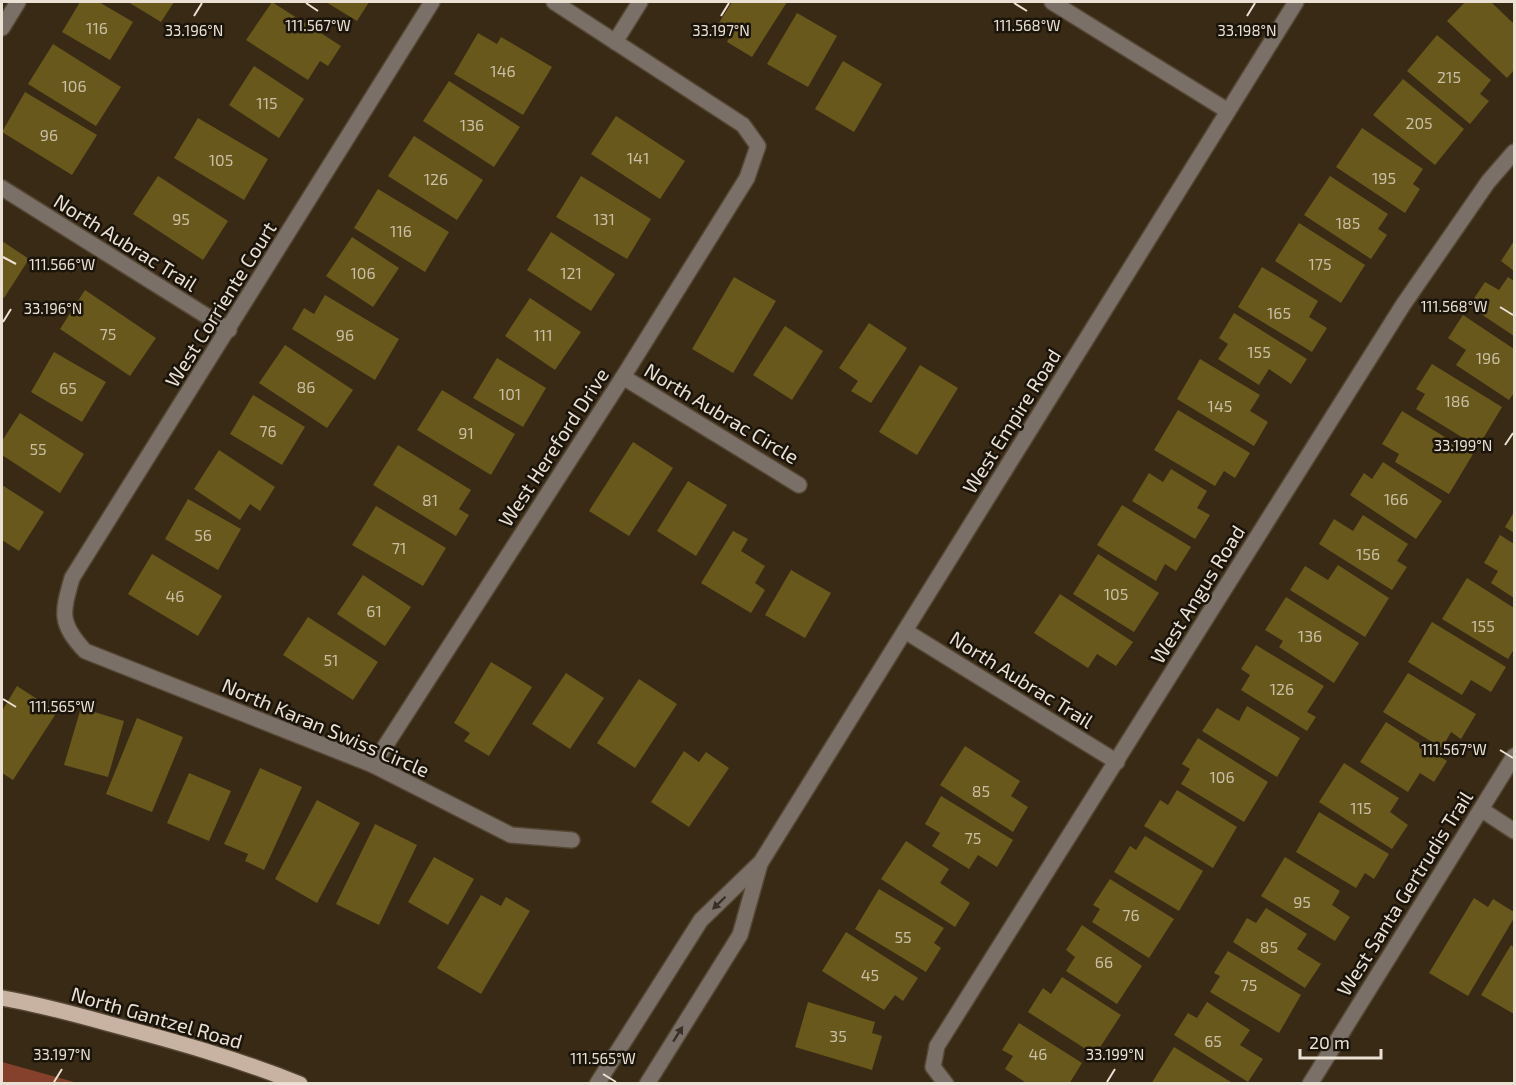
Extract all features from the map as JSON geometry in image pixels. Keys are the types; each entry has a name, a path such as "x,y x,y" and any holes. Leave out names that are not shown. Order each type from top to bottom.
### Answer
{"main road":[{"name":"North Gantzel Road","path":"2,998 27,1002 140,1032 257,1067 300,1083"}],"street":[{"path":"2,28 18,2"},
{"name":"West Corriente Court","path":"70,634 63,610 72,578 432,2"},
{"path":"554,2 615,42 640,2"},
{"path":"1052,2 1228,111"},
{"name":"West Empire Road","path":"597,1083 701,920 761,862 1296,2"},
{"name":"West Hereford Drive","path":"373,765 623,377 747,178 758,146 742,125 615,42"},
{"name":"West Angus Road","path":"946,1083 933,1067 937,1046 1403,305 1488,182 1515,152"},
{"name":"North Aubrac Trail","path":"2,188 229,330"},
{"name":"North Aubrac Circle","path":"623,377 799,485"},
{"name":"North Aubrac Trail","path":"905,631 1117,762"},
{"name":"North Karan Swiss Circle","path":"70,634 85,651 373,765 512,835 572,840"},
{"name":"West Santa Gertrudis Trail","path":"1310,1083 1515,756"},
{"path":"1482,810 1515,831"},
{"name":"West Empire Road","path":"647,1083 740,935 761,862"}],"shaded area":[{"path":"2,1062 78,1083 2,1083"}],"building":[{"path":"80,2 99,2 133,22 110,60 62,32"},
{"path":"128,2 174,2 161,22"},
{"path":"272,2 341,46 328,66 320,61 308,80 246,40"},
{"path":"326,2 369,2 357,21"},
{"path":"732,2 787,2 752,57 727,42 731,34 717,26"},
{"path":"1465,2 1491,2 1514,24 1514,70 1507,78 1447,21"},
{"path":"797,13 837,36 808,87 767,64"},
{"path":"478,33 497,44 501,37 552,67 523,115 454,74"},
{"path":"1437,35 1491,80 1480,94 1489,101 1470,124 1407,71"},
{"path":"53,44 121,87 96,126 28,84"},
{"path":"843,61 882,84 854,132 815,109"},
{"path":"254,66 304,99 279,138 229,105"},
{"path":"1403,79 1464,129 1435,165 1373,115"},
{"path":"449,81 520,127 494,167 423,121"},
{"path":"25,92 97,135 72,175 2,132"},
{"path":"616,116 685,161 660,199 591,154"},
{"path":"198,118 268,159 244,200 174,158"},
{"path":"1362,128 1423,169 1413,184 1420,189 1405,213 1336,167"},
{"path":"414,136 483,180 457,220 388,176"},
{"path":"158,176 228,221 203,260 133,214"},
{"path":"581,176 651,219 627,259 556,217"},
{"path":"1330,176 1388,214 1378,229 1387,235 1371,259 1304,215"},
{"path":"378,189 449,232 425,272 354,228"},
{"path":"1299,223 1365,265 1341,303 1275,261"},
{"path":"551,232 615,274 591,311 527,270"},
{"path":"352,237 399,268 373,307 326,276"},
{"path":"2,241 29,259 4,298 2,297"},
{"path":"1514,241 1514,271 1501,261"},
{"path":"1262,267 1318,301 1309,317 1327,328 1312,352 1238,307"},
{"path":"734,277 776,301 733,373 692,349"},
{"path":"1508,277 1514,281 1514,336 1469,306 1485,282 1499,290"},
{"path":"85,290 156,338 130,376 60,329"},
{"path":"325,295 399,339 375,380 292,329 304,308 314,314"},
{"path":"530,298 581,332 555,370 505,336"},
{"path":"1234,313 1307,359 1291,384 1269,369 1259,385 1218,359 1228,344 1219,338"},
{"path":"1463,315 1514,349 1514,393 1509,400 1456,365 1466,350 1448,338"},
{"path":"869,323 907,348 871,403 851,391 858,381 839,368"},
{"path":"785,326 823,351 792,400 753,375"},
{"path":"285,345 353,390 327,428 259,383"},
{"path":"54,352 106,382 82,422 31,392"},
{"path":"497,358 546,388 523,427 473,398"},
{"path":"1200,359 1260,395 1250,411 1268,422 1254,446 1177,399"},
{"path":"1432,364 1502,407 1478,447 1416,409 1425,394 1416,389"},
{"path":"920,365 958,388 917,455 879,432"},
{"path":"442,390 515,434 491,475 417,430"},
{"path":"253,395 305,427 282,465 230,434"},
{"path":"1178,410 1250,453 1235,478 1224,471 1215,486 1154,450"},
{"path":"1402,411 1473,454 1449,494 1395,462 1399,454 1382,444"},
{"path":"20,413 84,454 60,493 2,455 2,441"},
{"path":"633,442 673,468 629,536 589,511"},
{"path":"398,445 471,490 459,509 469,515 456,536 373,485"},
{"path":"219,450 275,487 260,511 250,504 240,520 194,489"},
{"path":"1383,462 1442,501 1416,539 1350,495 1364,473 1372,479"},
{"path":"1171,469 1207,491 1197,508 1210,515 1195,539 1132,501 1149,473 1163,482"},
{"path":"688,481 727,505 696,556 657,531"},
{"path":"2,485 44,512 19,551 2,540"},
{"path":"188,499 241,529 218,570 165,539"},
{"path":"1122,505 1191,547 1176,571 1165,564 1156,581 1097,545"},
{"path":"376,506 446,548 423,586 352,545"},
{"path":"1514,512 1514,533 1505,527"},
{"path":"1363,515 1408,544 1397,561 1407,567 1392,590 1319,544 1334,519 1353,531"},
{"path":"733,531 748,539 741,551 765,566 755,583 765,590 751,613 701,583"},
{"path":"1500,535 1514,544 1514,598 1491,583 1498,571 1484,563"},
{"path":"152,554 222,596 198,636 128,594"},
{"path":"1098,554 1159,593 1134,632 1073,594"},
{"path":"1338,565 1389,598 1365,637 1290,590 1305,566 1328,580"},
{"path":"791,570 831,593 805,638 765,615"},
{"path":"363,575 411,607 385,646 337,614"},
{"path":"1467,578 1514,608 1514,649 1508,659 1442,619"},
{"path":"1060,594 1133,642 1116,666 1097,654 1088,668 1034,633"},
{"path":"1286,597 1359,643 1334,683 1279,647 1283,641 1265,630"},
{"path":"308,617 378,662 353,700 283,655"},
{"path":"1432,622 1506,667 1491,692 1471,680 1462,695 1408,662"},
{"path":"1256,645 1324,686 1307,712 1316,717 1307,731 1241,690 1250,675 1241,669"},
{"path":"491,662 532,687 489,756 464,741 470,733 454,723"},
{"path":"566,673 604,698 570,749 532,724"},
{"path":"1408,673 1476,714 1461,739 1451,732 1442,748 1383,712"},
{"path":"639,679 677,704 635,768 597,743"},
{"path":"17,686 57,712 13,780 2,773 2,711"},
{"path":"1247,706 1300,738 1277,777 1202,731 1217,708 1239,721"},
{"path":"81,708 124,721 108,777 64,765"},
{"path":"137,718 183,737 152,812 106,794"},
{"path":"1386,722 1447,761 1434,782 1420,773 1408,792 1360,762"},
{"path":"1198,738 1268,782 1244,822 1181,784 1190,769 1182,764"},
{"path":"965,746 1020,781 1011,796 1028,807 1013,832 940,785"},
{"path":"684,751 699,762 706,752 729,768 689,827 651,802"},
{"path":"1344,763 1399,798 1390,812 1408,825 1392,849 1319,802"},
{"path":"260,768 302,787 264,870 245,861 248,854 224,844"},
{"path":"189,773 231,791 209,841 167,823"},
{"path":"1177,790 1237,827 1213,868 1144,826 1160,800 1168,805"},
{"path":"941,796 1013,840 997,867 978,855 969,869 932,846 940,833 925,824"},
{"path":"317,800 360,823 317,903 275,879"},
{"path":"1319,812 1389,854 1374,879 1365,873 1356,888 1296,852"},
{"path":"375,824 417,845 379,925 336,904"},
{"path":"1145,836 1203,871 1179,911 1114,872 1130,846 1136,850"},
{"path":"906,841 949,869 940,883 970,903 955,927 881,879"},
{"path":"434,857 474,879 448,925 408,902"},
{"path":"1285,857 1340,891 1332,905 1350,917 1335,941 1261,896"},
{"path":"1110,879 1174,919 1149,958 1092,922 1100,909 1093,905"},
{"path":"879,889 944,928 934,943 941,948 926,972 855,929"},
{"path":"481,895 501,906 506,897 530,911 481,994 437,968"},
{"path":"1474,898 1488,907 1493,899 1514,912 1514,918 1468,996 1429,973"},
{"path":"1266,908 1307,934 1297,949 1321,964 1305,988 1233,942 1247,918 1256,923"},
{"path":"1082,925 1142,966 1117,1004 1066,971 1075,957 1066,950"},
{"path":"846,932 918,978 903,1001 895,995 884,1010 822,971"},
{"path":"1511,945 1514,948 1514,1014 1481,995"},
{"path":"1228,951 1301,995 1279,1033 1210,992 1220,976 1214,973"},
{"path":"1062,977 1121,1015 1095,1055 1028,1012 1043,988 1051,994"},
{"path":"808,1002 875,1022 872,1033 882,1036 872,1070 795,1047"},
{"path":"1207,1002 1250,1030 1240,1045 1263,1059 1248,1082 1174,1035 1188,1013 1197,1018"},
{"path":"1019,1023 1082,1063 1069,1084 1028,1084 1005,1069 1013,1056 1002,1050"},
{"path":"1174,1047 1234,1084 1151,1084"}]}
